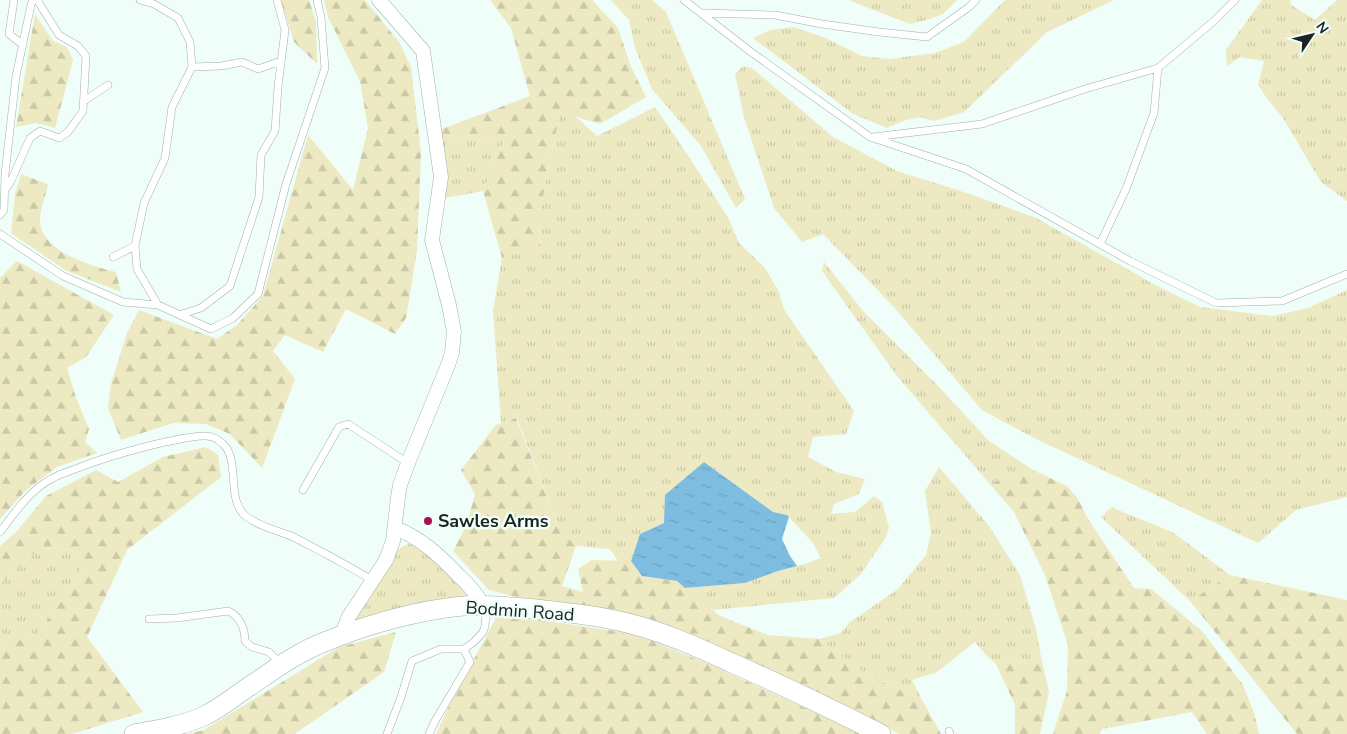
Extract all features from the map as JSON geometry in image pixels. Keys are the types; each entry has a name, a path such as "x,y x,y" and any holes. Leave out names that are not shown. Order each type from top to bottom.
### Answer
{"main road":[{"name":"Bodmin Road","path":"134,734 180,724 204,716 281,664 310,648 342,635 428,611 483,605 585,615 634,624 710,653 767,678 881,734"}],"street":[{"path":"342,635 348,618 391,550 400,485 448,365 452,352 454,332 432,240 441,177 423,51 378,0"},
{"path":"395,528 417,538 438,554 470,587 483,605"}],"lane":[{"path":"14,0 10,34 23,45"},
{"path":"0,216 4,210 5,174 15,86 33,0"},
{"path":"4,190 11,181 30,138 40,130 59,138 68,132 83,111 86,56 78,46 59,35 39,0"},
{"path":"140,0 154,4 178,18 190,42 192,67 172,107 165,158 144,203 135,246 137,269 158,305"},
{"path":"179,314 201,308 230,286 259,197 262,155 275,130 285,30 277,0"},
{"path":"0,234 63,276 123,302 158,305 211,329 233,318 258,294 286,184 325,68 321,17 317,0"},
{"path":"684,0 751,52 870,137 966,169 1130,261 1216,303 1282,301 1347,274"},
{"path":"702,13 775,15 822,24 927,37 976,0"},
{"path":"870,137 982,124 1085,88 1158,68 1214,21 1235,0"},
{"path":"192,67 221,66 242,62 258,69 281,61"},
{"path":"1100,244 1126,190 1154,113 1158,68"},
{"path":"84,101 108,85"},
{"path":"113,257 135,246"},
{"path":"303,490 339,427 348,424 408,463"},
{"path":"0,532 32,493 58,475 137,449 207,436 215,438 228,449 240,512 267,528 306,543 372,580"},
{"path":"387,734 412,661 441,649 464,650 474,642 486,626 486,614 483,605"},
{"path":"150,619 177,618 228,611 241,623 245,634 245,641 256,649 269,652 281,664"},
{"path":"429,734 470,662 464,650"}],"green space":[{"path":"281,0 309,0 316,22 317,64 294,42"},
{"path":"324,0 365,0 399,42 411,67 421,153 417,250 406,318 395,334 346,309 323,352 285,335 273,351 295,379 262,468 230,434 206,424 173,423 121,440 108,408 111,384 127,333 139,310 217,339 237,325 263,296 308,135 353,190 368,128 360,81 328,17"},
{"path":"490,0 592,0 618,28 631,67 646,97 600,124 560,112 539,216 540,246 502,258 483,191 504,140 442,138 442,129 530,96 511,28"},
{"path":"611,0 652,0 666,12 745,199 736,208 701,146 652,89 635,48 629,20"},
{"path":"848,0 957,0 943,14 910,24"},
{"path":"1005,0 1114,0 1047,32 964,112 934,121 920,117 903,121 887,128 853,114 753,38 770,30 794,27 823,37 862,56 889,59 935,53 964,42"},
{"path":"1262,0 1290,0 1291,5 1315,20 1337,0 1347,0 1347,201 1321,182 1283,118 1258,85 1264,61 1240,57 1227,66 1226,50"},
{"path":"35,14 53,41 67,47 73,60 55,128 36,123 16,127"},
{"path":"743,66 752,68 833,137 897,171 970,194 1036,218 1159,287 1200,307 1273,316 1308,308 1347,290 1347,497 1296,510 1258,543 1032,437 982,410 893,306 823,234 802,242 774,208 744,117 735,74"},
{"path":"655,107 729,219 739,243 765,268 779,292 783,308 854,411 846,434 813,437 808,457 836,472 865,479 859,494 834,504 831,514 855,512 874,496 882,502 889,528 885,539 860,575 834,598 712,610 685,588 745,583 821,558 813,543 787,515 773,512 704,462 664,523 640,534 631,561 618,561 610,549 576,546 558,526 517,418 501,423 493,311 502,258 540,245 539,216 560,112 576,117 597,136"},
{"path":"442,138 504,140 483,191 445,198 447,174"},
{"path":"21,174 48,184 40,218 42,230 48,240 57,248 80,261 116,272 121,292 65,270 11,233 15,194"},
{"path":"17,261 114,315 86,357 67,368 76,398 89,429 85,442 97,453 57,467 25,491 0,519 0,278"},
{"path":"824,262 863,311 940,388 989,441 1033,470 989,483 897,376 822,271"},
{"path":"516,418 558,526 576,546 562,586 583,592 578,569 592,560 631,561 642,576 677,581 720,616 768,635 819,639 870,677 922,700 941,734 900,734 756,666 587,609 516,597 489,590 453,551 467,524 475,494 461,470 496,425"},
{"path":"206,447 218,455 221,477 127,550 87,637 143,712 72,734 0,734 0,647 37,634 81,574 76,550 40,548 0,584 0,546 17,531 46,496 96,470 118,482 163,457"},
{"path":"939,467 989,526 1020,575 1036,629 1041,657 996,664 975,642 937,672 912,680 922,700 870,677 819,639 841,633 850,622 898,589 926,555 931,533 925,491"},
{"path":"1033,470 1067,486 1078,499 1088,519 1134,588 1151,589 1202,631 1243,685 1254,713 1259,734 1207,734 1192,712 1102,729 1100,734 1053,734 1067,691 1068,645 1045,575 1014,512 989,483"},
{"path":"1111,507 1174,533 1230,575 1190,601 1101,517"},
{"path":"410,544 424,551 464,590 468,596 467,598 345,625 383,565 401,547"},
{"path":"40,548 76,550 81,574 37,634 0,647 0,584"},
{"path":"1230,575 1347,600 1347,734 1297,734 1190,601"},
{"path":"498,614 636,634 720,669 862,734 436,734"},
{"path":"396,632 384,672 296,734 187,734 204,730 339,647"},
{"path":"1041,657 1049,692 1040,734 1015,734 1015,705 996,664"}],"water":[{"path":"704,462 773,512 789,517 782,539 797,566 745,583 685,588 677,581 642,576 631,561 640,534 664,523 665,495"}],"place":[{"name":"Sawles Arms","path":"428,521"}]}
